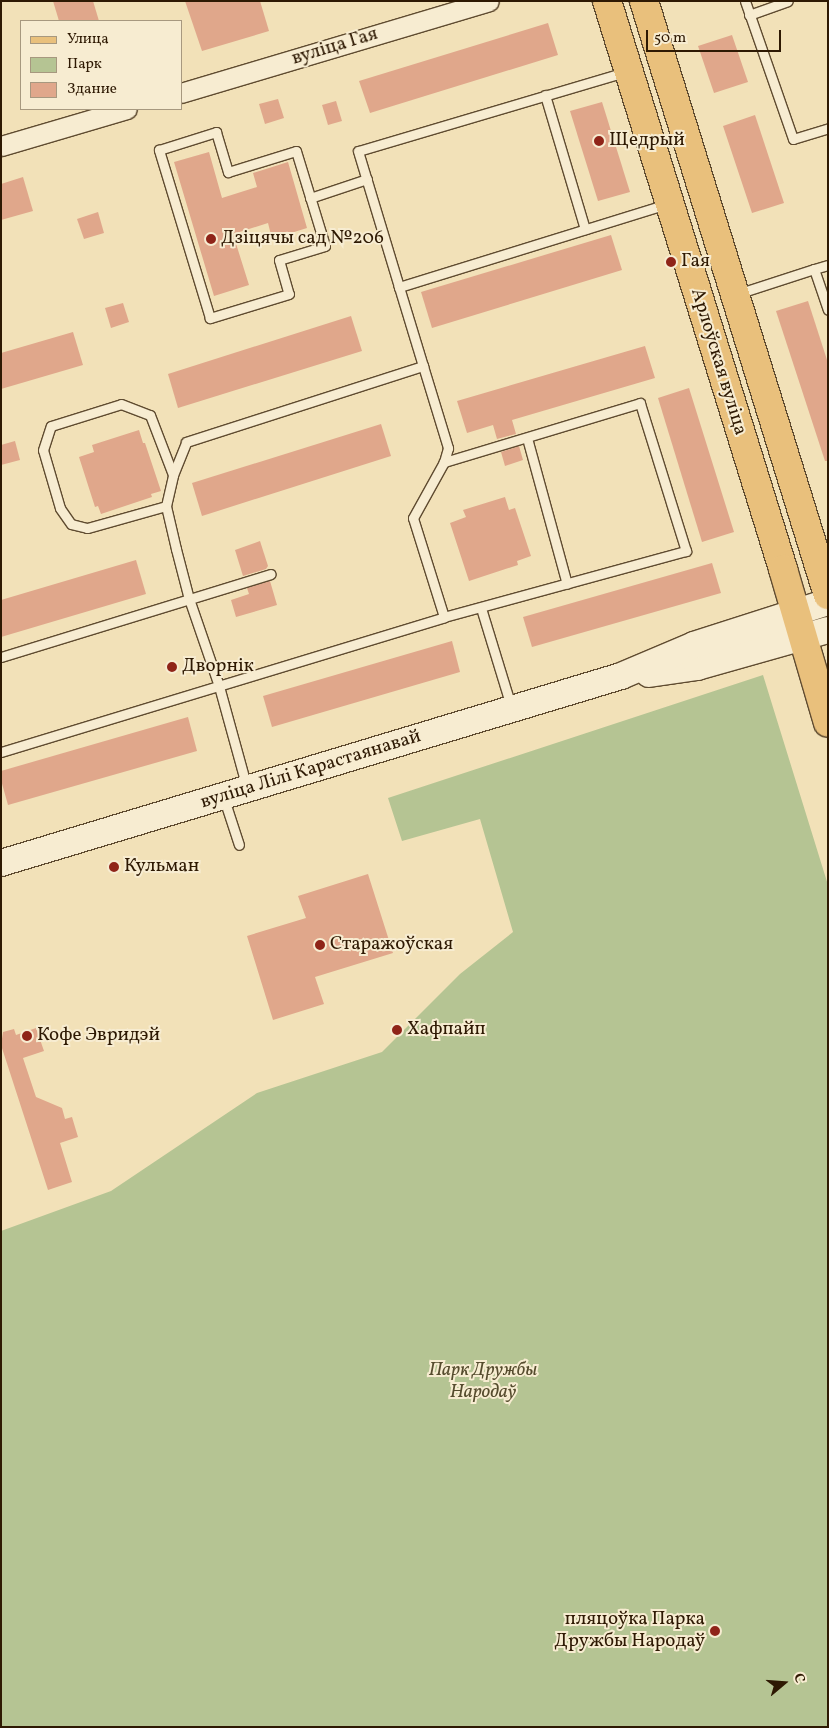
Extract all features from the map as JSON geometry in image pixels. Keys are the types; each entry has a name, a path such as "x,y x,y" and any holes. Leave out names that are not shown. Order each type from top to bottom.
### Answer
{"main road":[{"name":"Арлоўская вуліца","path":"607,1 783,569 794,612 815,634 828,723"},
{"name":"Арлоўская вуліца","path":"644,1 828,595"},
{"name":"вуліца Лілі Карастаянавай","path":"1,864 621,676 694,645 828,602"},
{"name":"вуліца Лілі Карастаянавай","path":"621,676 697,667 815,634"}],"street":[{"name":"вуліца Гая","path":"182,93 489,1"},
{"path":"1,146 124,110"}],"lane":[{"path":"745,1 793,139 828,128"},
{"path":"750,15 788,1"},
{"path":"444,617 413,518 444,462 448,448 358,151 628,71"},
{"path":"546,95 585,229"},
{"path":"216,132 228,172 296,151 310,198 324,246 279,260 289,294 210,318 159,150 216,132"},
{"path":"310,198 367,179"},
{"path":"399,287 669,203"},
{"path":"734,295 828,265"},
{"path":"814,270 828,310"},
{"path":"240,846 235,793 219,686 188,599 166,506 173,475 186,442 423,366"},
{"path":"1,752 444,617 686,551 640,403 444,462"},
{"path":"166,506 87,528 72,524 60,508 43,450 51,426 120,404 150,415 173,475"},
{"path":"527,438 566,584"},
{"path":"1,657 271,574"},
{"path":"481,608 512,709"}],"green space":[{"name":"Парк Дружбы Народаў","path":"763,675 828,885 828,1727 1,1727 1,1231 111,1191 257,1093 382,1052 460,974 513,932 480,819 402,841 388,798"}],"building":[{"path":"53,1 93,1 99,20 59,20"},
{"path":"185,1 260,1 269,31 202,51"},
{"path":"548,23 558,55 370,113 359,81"},
{"path":"732,35 748,82 714,93 698,46"},
{"path":"278,99 284,118 265,124 259,104"},
{"path":"336,101 342,121 328,125 322,105"},
{"path":"602,102 630,192 598,201 570,111"},
{"path":"755,115 784,203 752,213 723,126"},
{"path":"209,152 222,198 257,187 253,173 288,162 307,228 272,239 268,223 233,234 249,285 214,296 174,162"},
{"path":"23,177 33,211 1,220 1,184"},
{"path":"98,212 104,233 84,239 77,219"},
{"path":"611,235 622,270 432,328 421,292"},
{"path":"808,301 828,363 828,461 825,461 776,311"},
{"path":"123,303 129,322 111,328 105,308"},
{"path":"351,316 362,351 178,408 168,374"},
{"path":"73,332 83,365 1,389 1,353"},
{"path":"645,346 655,378 512,420 516,434 497,439 493,425 467,433 457,401"},
{"path":"689,388 734,532 702,542 658,398"},
{"path":"381,424 391,456 202,516 192,483"},
{"path":"139,430 161,491 151,494 152,497 101,514 98,506 95,507 79,457 94,452 92,445"},
{"path":"15,441 20,460 1,465 1,445"},
{"path":"519,446 523,460 505,466 501,452"},
{"path":"505,497 509,510 515,508 531,556 517,561 518,565 469,581 450,523 466,517 463,510"},
{"path":"260,541 268,566 266,569 243,576 235,550"},
{"path":"136,560 146,594 1,637 1,600"},
{"path":"712,563 721,593 532,647 523,617"},
{"path":"270,581 277,605 236,617 231,600 249,594 247,588"},
{"path":"452,641 460,672 272,727 263,696"},
{"path":"188,717 197,751 8,805 1,780 1,771"},
{"name":"Старажоўская","path":"368,874 393,953 315,977 324,1004 273,1020 247,936 306,918 298,896"},
{"path":"36,1028 44,1051 23,1058 36,1097 62,1108 65,1119 72,1117 78,1137 60,1143 72,1182 48,1190 1,1045 3,1032 14,1029 16,1035"}],"place":[{"name":"Щедрый","path":"599,141"},
{"name":"Дзіцячы сад №206","path":"211,239"},
{"name":"Гая","path":"671,262"},
{"name":"Дворнік","path":"172,667"},
{"name":"Кульман","path":"114,867"},
{"name":"Старажоўская","path":"320,945"},
{"name":"Хафпайп","path":"397,1030"},
{"name":"Кофе Эвридэй","path":"27,1036"},
{"name":"пляцоўка Парка Дружбы Народаў","path":"715,1631"}]}
